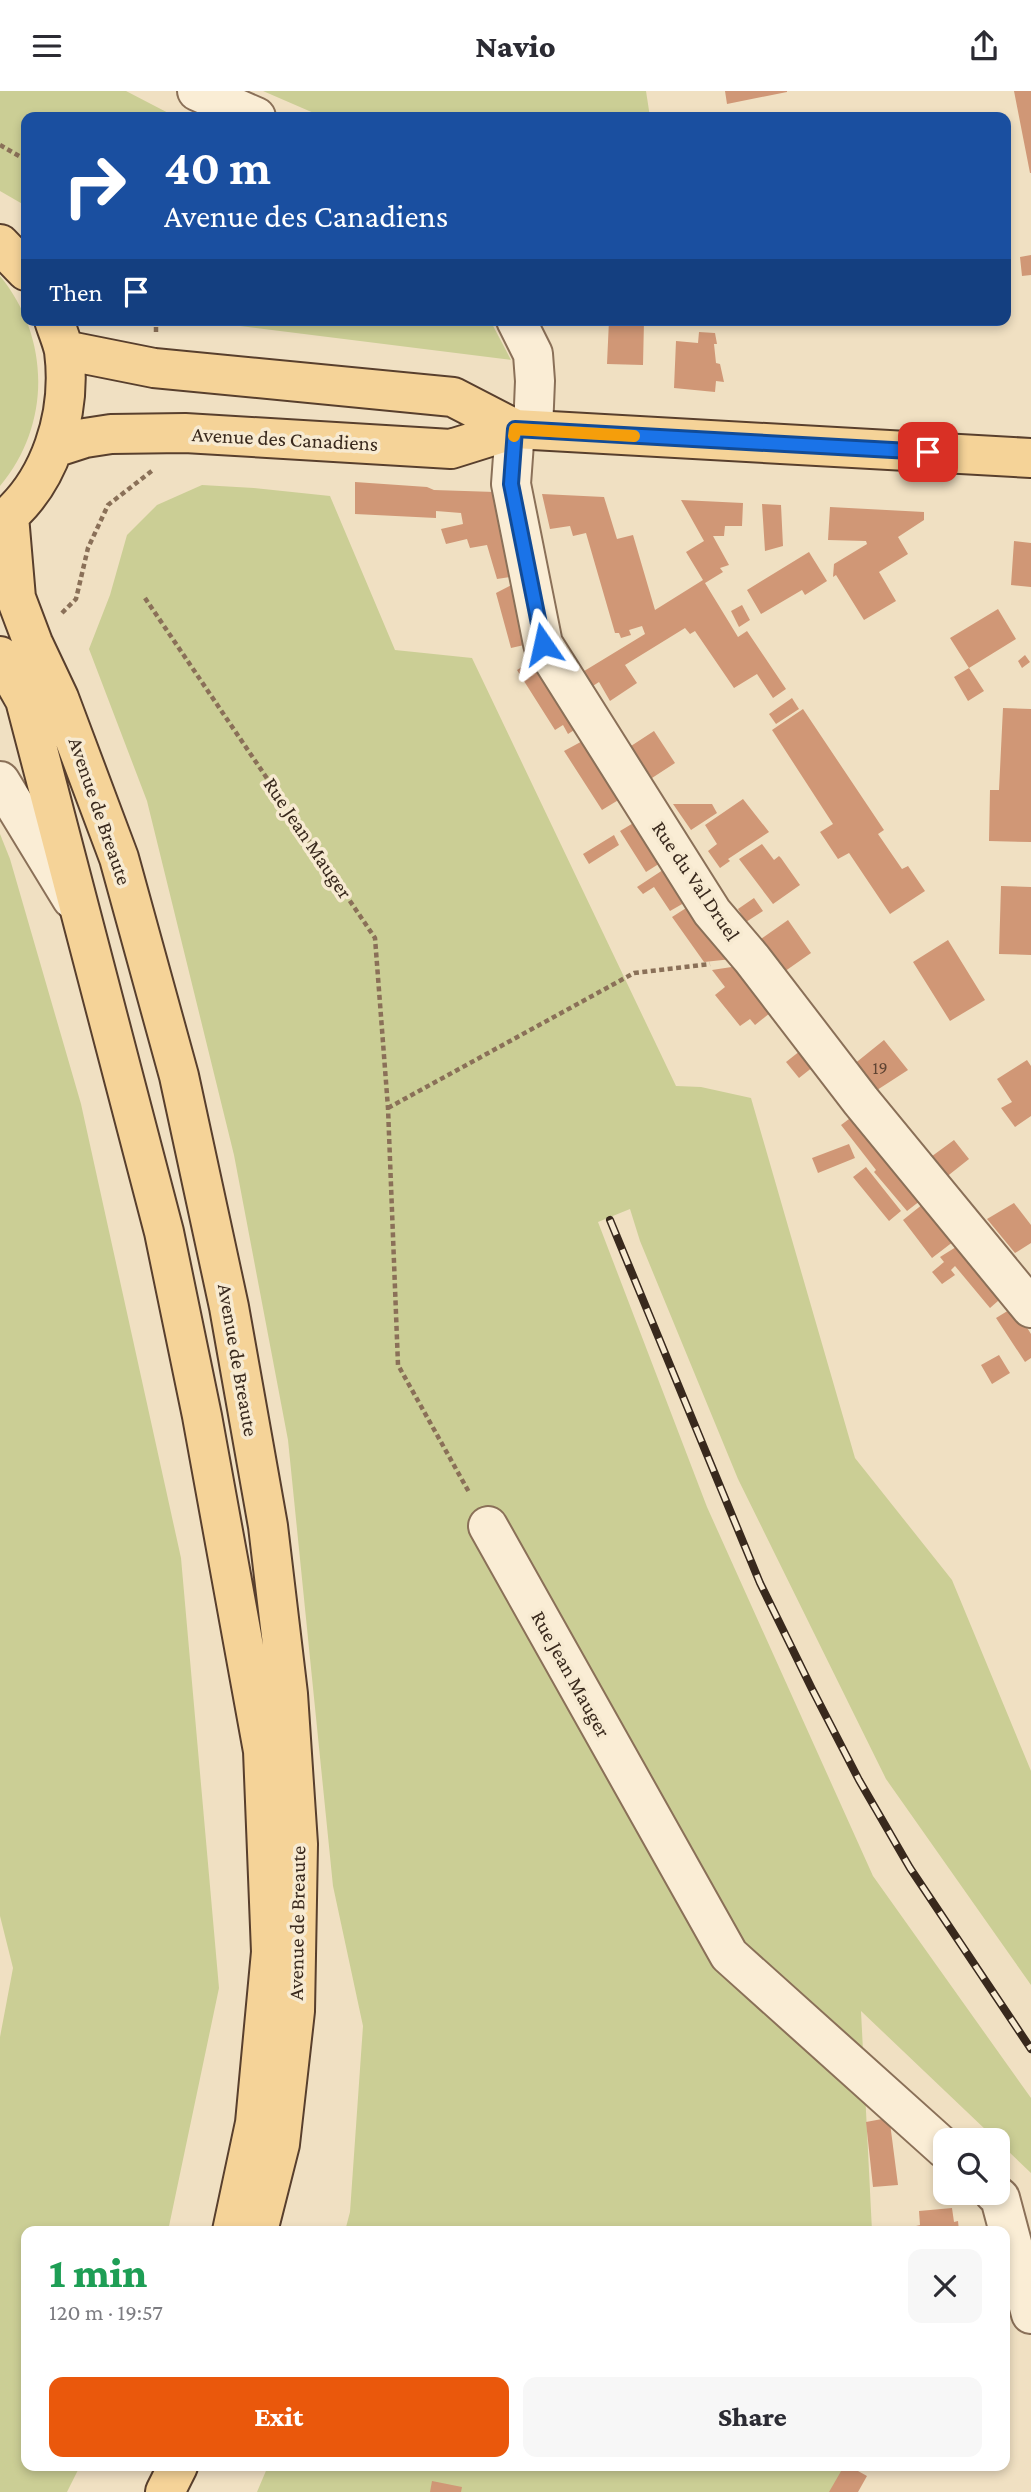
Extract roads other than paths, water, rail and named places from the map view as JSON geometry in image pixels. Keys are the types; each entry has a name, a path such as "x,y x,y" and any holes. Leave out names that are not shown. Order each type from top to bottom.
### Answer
{"main road":[{"path":"0,244 21,266"},
{"path":"5,519 39,478 54,448 65,395 59,335"},
{"name":"Avenue des Canadiens","path":"59,335 154,368 453,397 524,430"},
{"name":"Avenue des Canadiens","path":"54,448 85,438 111,434 185,433 451,449 524,430 1031,458"},
{"name":"Avenue de Breaute","path":"5,519 16,598 17,650 25,700 164,1232 202,1416 263,1751 271,1952 255,2123 233,2226"},
{"name":"Avenue de Breaute","path":"17,650 60,698 119,858 179,1076 229,1307 268,1526 288,1694 298,1858 295,2011 280,2144 259,2226"},
{"path":"137,2492 147,2471"},
{"path":"165,2492 176,2471"}],"street":[{"path":"197,91 245,112"},
{"name":"Rue du Val Druel","path":"519,326 533,354 535,381 511,484 543,644 712,912 752,959 861,1101 1031,1308"},
{"path":"0,781 81,913"},
{"name":"Rue Jean Mauger","path":"488,1527 729,1955 933,2137"},
{"path":"1002,2205 1007,2226"},
{"path":"1010,2235 1031,2314"}],"railway":[{"path":"610,1220 760,1583 812,1689 859,1780 910,1868 1031,2049"}]}
